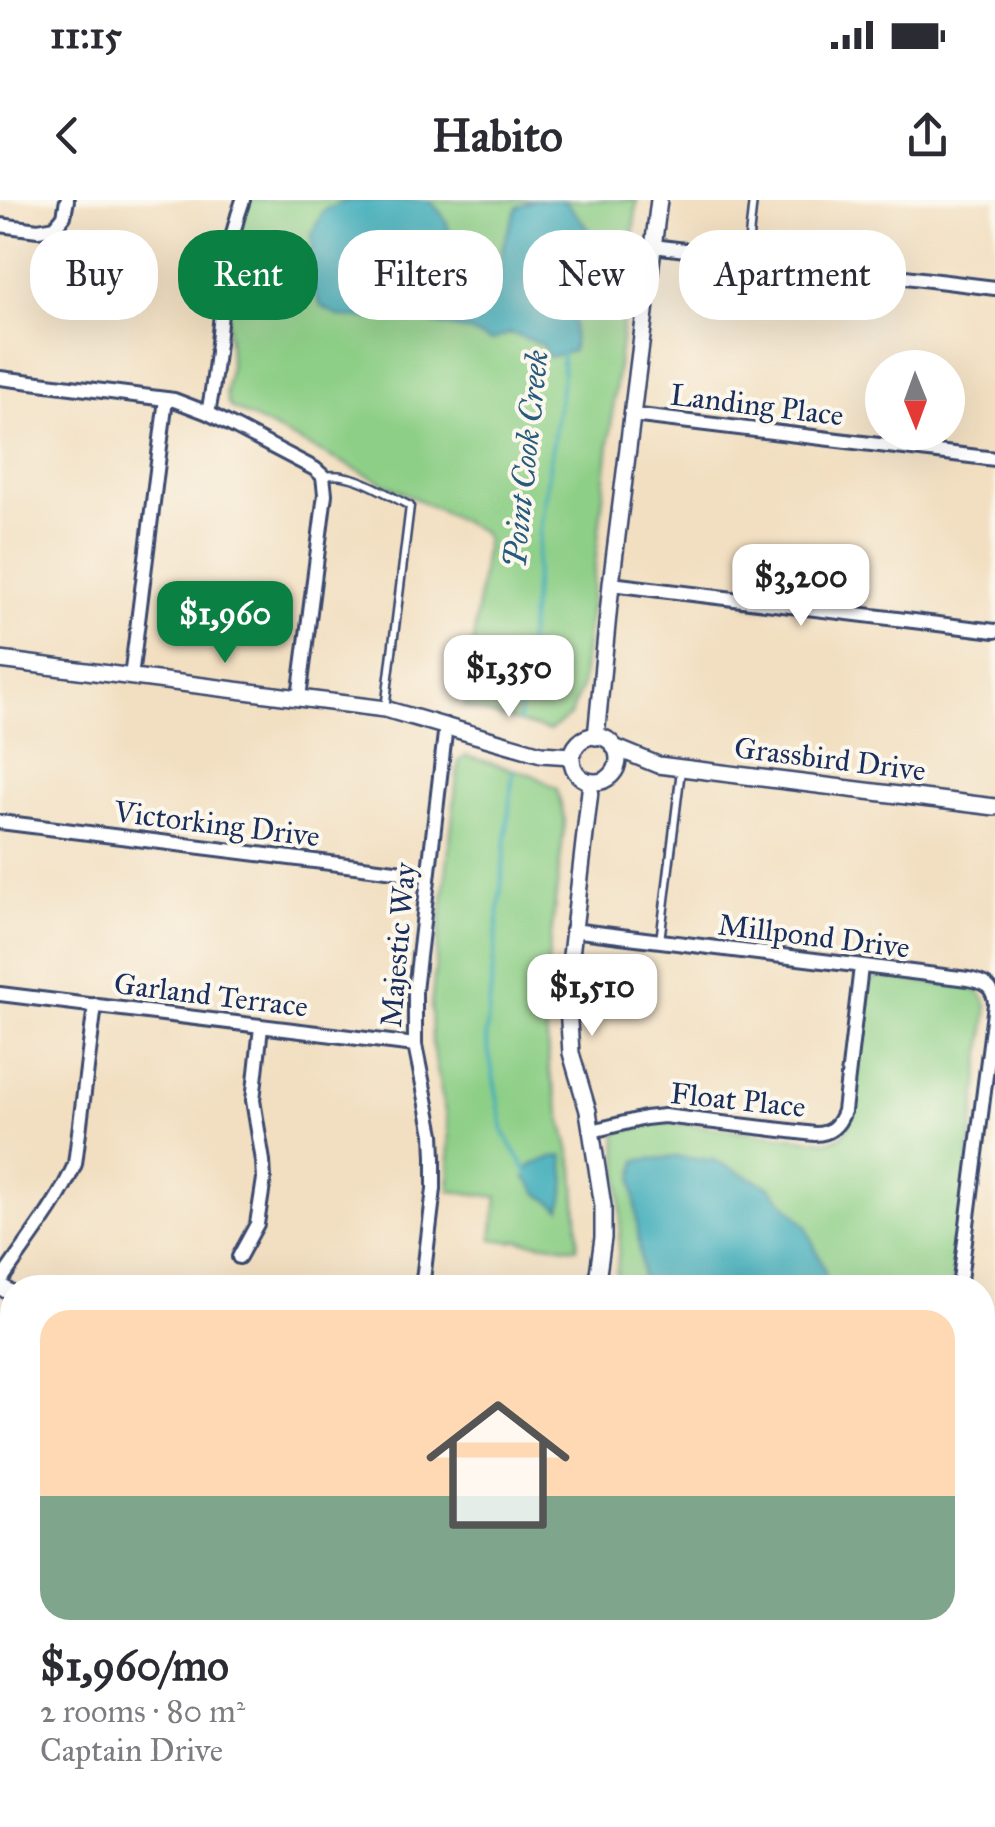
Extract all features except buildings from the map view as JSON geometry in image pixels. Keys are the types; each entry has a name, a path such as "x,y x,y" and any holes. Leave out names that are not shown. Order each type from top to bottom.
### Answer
{"street":[{"path":"0,225 55,228 64,216 66,200"},
{"path":"208,413 216,374 228,254 243,200"},
{"path":"656,230 659,200"},
{"path":"906,277 995,288"},
{"path":"596,736 644,320"},
{"path":"0,378 166,399 208,413 323,476 325,494 300,698"},
{"path":"131,677 166,399"},
{"name":"Landing Place","path":"632,415 995,460"},
{"path":"612,584 995,631"},
{"path":"0,660 385,709 541,754 572,756"},
{"name":"Majestic Way","path":"423,1275 434,1174 432,1134 415,1045 415,991 446,725"},
{"path":"596,736 610,742 618,760 614,772 604,780 591,782 577,772 572,756 583,740 596,736"},
{"name":"Grassbird Drive","path":"614,748 658,765 995,807"},
{"name":"Grassbird Drive","path":"614,772 658,765"},
{"path":"591,782 567,990 571,1053 592,1131 603,1206 598,1275"},
{"name":"Victorking Drive","path":"0,822 428,876"},
{"name":"Millpond Drive","path":"572,930 992,984 995,1004 961,1275"},
{"name":"Float Place","path":"592,1131 664,1116 815,1134 829,1131 839,1123 844,1111 862,967"},
{"name":"Garland Terrace","path":"0,994 415,1045"},
{"path":"6,1275 75,1164 95,1006"},
{"path":"239,1257 256,1224 264,1178 253,1100 261,1027"}],"lane":[{"path":"749,230 753,200"},
{"path":"323,476 353,478 410,506 385,709"},
{"path":"660,942 682,768"}],"green space":[{"path":"249,200 637,200 634,230 523,230 523,320 623,320 581,688 570,716 549,731 465,707 486,540 481,531 230,407 226,391 230,362 228,320 318,320 318,230 241,230"},
{"path":"466,756 533,775 557,789 565,821 544,994 549,1069 574,1168 577,1248 492,1239 497,1197 450,1191 448,1128 432,1043 431,1004 459,761"},
{"path":"879,977 967,987 985,999 987,1013 954,1275 616,1275 620,1210 616,1132 667,1122 826,1141 840,1137 848,1125 865,989"}],"water":[{"path":"349,200 427,200 442,214 448,230 338,230 338,316 321,306 318,299 318,230 314,230 324,210"},
{"path":"533,200 561,200 588,230 523,230 523,320 574,320 573,351 548,357 542,344 510,333 491,341 469,331 402,320 503,320 503,245 517,207"},
{"path":"563,1156 566,1182 561,1209 538,1193 526,1178 530,1166"},
{"path":"637,1160 714,1160 770,1187 806,1226 825,1275 642,1275 633,1180"}],"waterway":[{"name":"Point Cook Creek","path":"519,721 542,515 563,375 561,349"},
{"name":"Point Cook Creek","path":"513,770 486,1037 504,1133 529,1175"}]}
